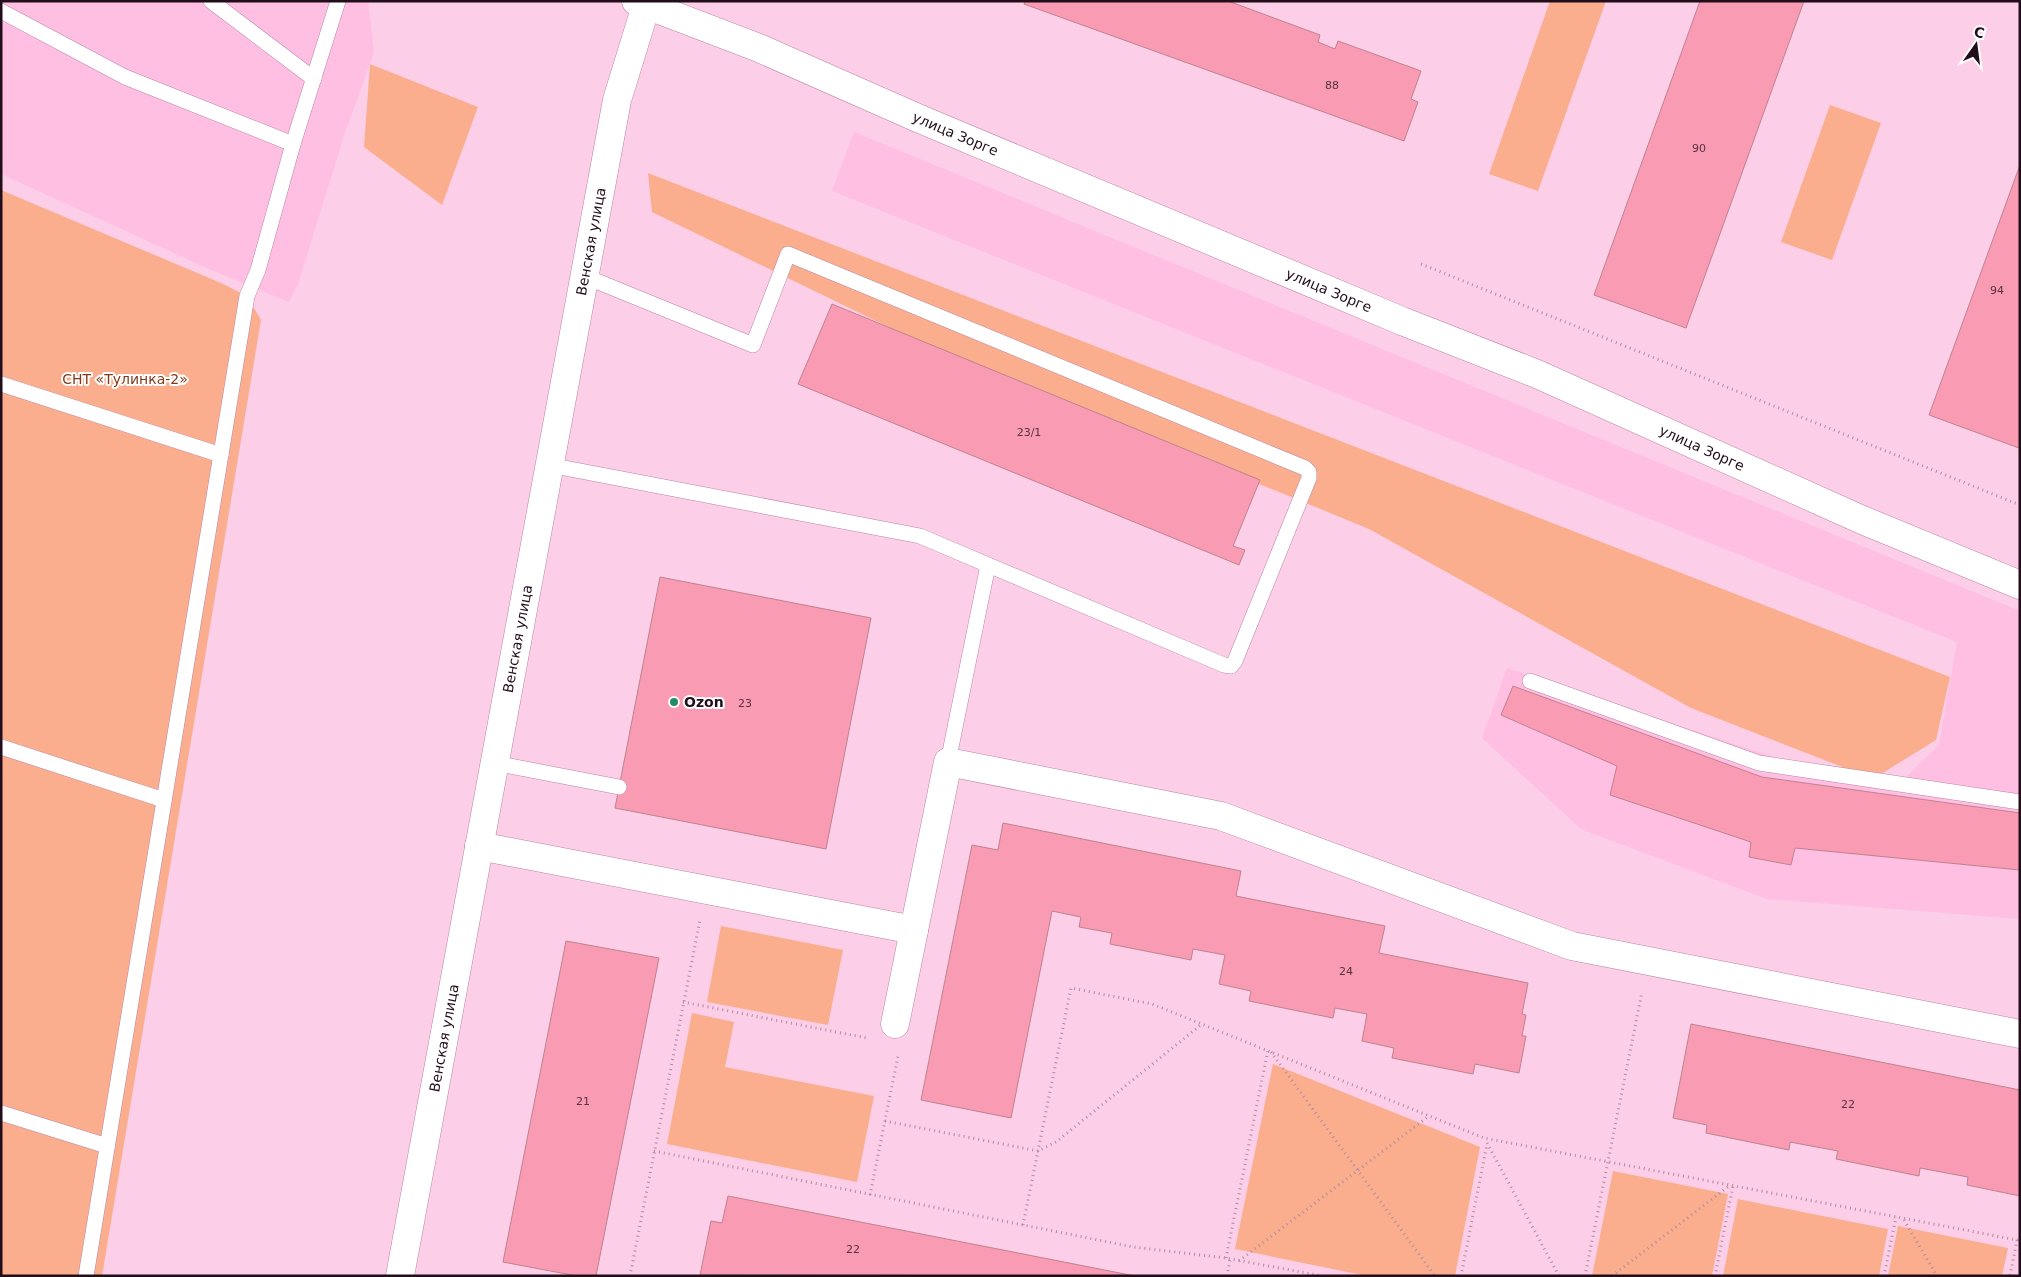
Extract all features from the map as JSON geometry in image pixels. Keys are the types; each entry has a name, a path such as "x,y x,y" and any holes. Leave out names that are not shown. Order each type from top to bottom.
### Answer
{"street":[{"name":"Венская улица","path":"400,1276 616,100 641,3"},
{"name":"улица Зорге","path":"641,3 758,48 930,123 1384,314 1537,374 1860,520 2020,585"},
{"path":"896,1024 948,762 1221,816 1572,946 2020,1034"},
{"path":"479,846 914,930"}],"lane":[{"path":"210,1 314,79"},
{"path":"86,1276 247,296 258,270 293,144 338,1"},
{"path":"1,11 126,77 293,144"},
{"path":"549,465 920,536 1230,666 1235,661 1309,478 1309,472 788,254 753,345 584,276"},
{"path":"1,384 221,455"},
{"path":"948,762 988,565"},
{"path":"1530,681 1759,763 2020,802"},
{"path":"1,747 164,800"},
{"path":"494,763 619,787"},
{"path":"1,1113 107,1146"}],"path":[{"path":"1421,264 2020,506"},
{"path":"630,1276 706,890"},
{"path":"1586,1276 1648,960"},
{"path":"1023,1225 1071,988 1152,1004 1488,1141 2017,1240 2010,1276"},
{"path":"683,1002 872,1039"},
{"path":"870,1195 900,1044 896,1024"},
{"path":"885,1121 1038,1151 1056,1142 1202,1024"},
{"path":"1269,1051 1435,1276"},
{"path":"1227,1276 1228,1259 1269,1051"},
{"path":"1239,1261 1430,1116"},
{"path":"1461,1276 1488,1141"},
{"path":"1488,1141 1559,1276"},
{"path":"654,1152 1133,1248 1228,1259 1322,1276"},
{"path":"1612,1276 1732,1186"},
{"path":"1715,1276 1732,1186"},
{"path":"1884,1276 1896,1217"},
{"path":"1904,1219 1937,1276"}],"shaded area":[{"path":"1,1 368,1 374,52 344,136 298,284 289,302 211,270 1,174"},
{"path":"854,132 2020,611 2020,919 1767,899 1581,829 1482,738 1507,668 1848,782 1905,778 1939,745 1957,642 832,191"}],"green space":[{"path":"1550,1 1606,1 1538,191 1489,174"},
{"path":"370,64 478,107 442,205 364,147"},
{"path":"1830,105 1881,123 1832,260 1781,242"},
{"path":"648,173 1950,677 1936,740 1873,779 1691,708 1369,529 948,356 652,212"},
{"name":"СНТ «Тулинка-2»","path":"1,190 221,283 247,296 261,320 102,1276 1,1276"},
{"path":"721,926 843,950 828,1025 707,1002"},
{"path":"692,1013 734,1022 725,1067 874,1096 857,1182 667,1144"},
{"path":"1273,1064 1480,1147 1455,1276 1367,1276 1235,1249"},
{"path":"1613,1171 1728,1194 1712,1276 1592,1276"},
{"path":"1738,1199 1888,1229 1879,1276 1723,1276"},
{"path":"1898,1226 2008,1248 2002,1276 1888,1276"}],"building":[{"path":"1025,1 1228,1 1320,35 1318,42 1335,49 1338,41 1421,71 1411,99 1418,102 1404,141 1024,4"},
{"path":"1700,1 1804,1 1686,328 1594,295"},
{"path":"2020,165 2020,445 2019,448 1929,415"},
{"path":"832,304 1260,480 1233,546 1245,550 1239,565 798,384"},
{"path":"660,577 871,618 826,849 615,808"},
{"path":"1513,686 1762,777 2020,813 2020,870 1795,848 1791,865 1749,857 1751,842 1610,795 1617,766 1501,715"},
{"path":"1003,823 1241,871 1236,896 1385,926 1379,953 1528,983 1522,1014 1526,1015 1522,1036 1526,1036 1519,1073 1475,1064 1473,1074 1392,1058 1394,1048 1362,1041 1367,1014 1335,1008 1333,1018 1249,1001 1251,991 1219,984 1225,955 1193,949 1191,960 1110,944 1112,933 1079,927 1081,917 1052,911 1011,1118 921,1100 972,845 998,850"},
{"path":"566,941 659,958 596,1276 577,1276 503,1262"},
{"path":"1691,1024 2020,1090 2020,1196 1967,1185 1968,1177 1920,1168 1919,1176 1836,1159 1838,1151 1790,1142 1789,1150 1706,1133 1707,1125 1673,1118"},
{"path":"728,1196 1135,1276 700,1275 711,1221 722,1223"}],"place":[{"name":"Ozon","path":"674,702"}]}
